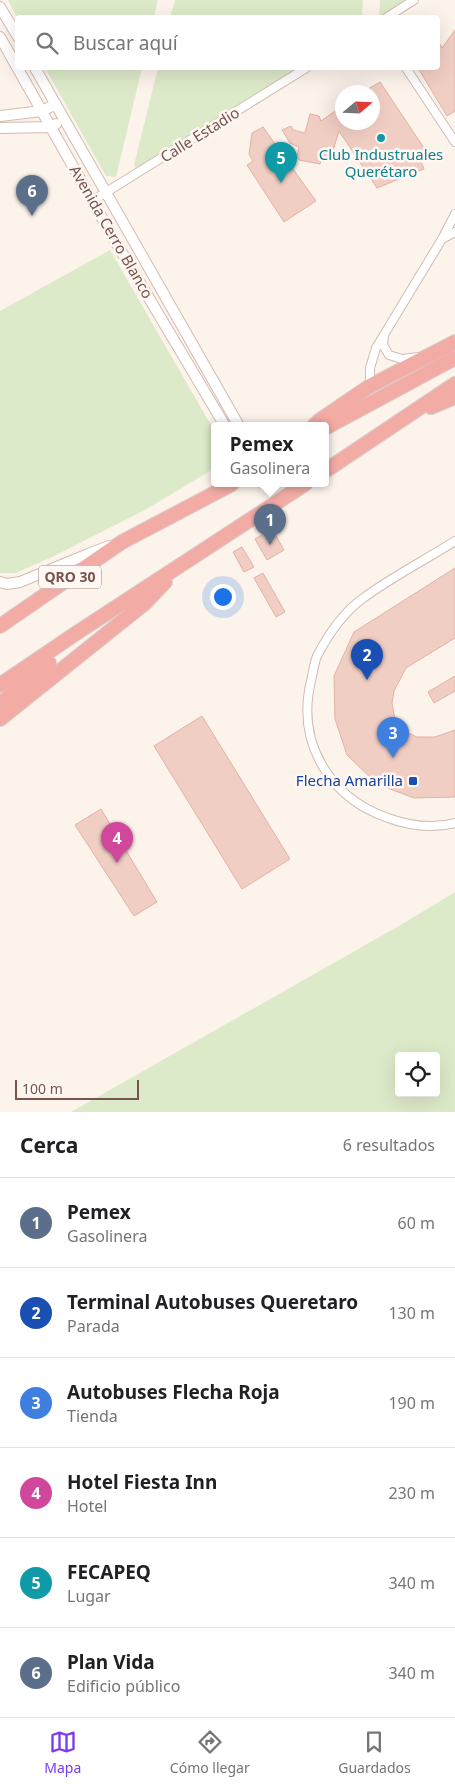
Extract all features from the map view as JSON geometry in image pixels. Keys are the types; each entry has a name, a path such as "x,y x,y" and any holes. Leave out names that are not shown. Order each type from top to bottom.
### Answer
{"highway":[{"path":"318,422 370,386 455,342"},
{"path":"329,426 455,358"},
{"path":"329,467 455,384"},
{"path":"411,413 455,397"},
{"name":"QRO 30","path":"0,626 122,542 225,487"},
{"path":"0,686 300,487"},
{"path":"0,719 145,603 183,563"},
{"name":"QRO 30","path":"0,633 20,613"},
{"path":"0,704 88,626"}],"main road":[{"path":"0,7 15,32"},
{"name":"Avenida Cerro Blanco","path":"0,37 15,63"},
{"name":"Avenida Cerro Blanco","path":"19,70 92,201 223,422"},
{"name":"Avenida Cerro Blanco","path":"36,70 237,422"},
{"path":"0,116 42,111 56,104"},
{"path":"0,128 51,127 65,119"},
{"path":"0,582 8,584 20,582 122,542"}],"street":[{"path":"391,15 414,0"},
{"name":"Calle Estadio","path":"92,201 303,70"},
{"path":"407,70 455,142"},
{"path":"370,386 370,368 376,348 455,214"},
{"path":"442,239 455,232"},
{"path":"386,332 383,344 389,355 402,359 428,357"},
{"path":"455,541 361,600 339,621 317,657 308,692 308,730 320,765 328,777 342,792 376,814 409,825 442,826 455,823"}],"green space":[{"path":"8,0 158,0 154,15 16,15"},
{"path":"175,0 363,0 362,15 171,15"},
{"path":"380,0 410,0 386,15 379,15"},
{"path":"46,70 142,70 116,177 106,176"},
{"path":"158,70 299,70 141,168 136,169 134,165"},
{"path":"110,250 211,425 211,470 145,510 54,556 16,573 0,573 0,311"},
{"path":"455,892 455,1112 71,1112 404,923"}],"building":[{"path":"455,30 455,111 447,116 419,70 440,70 440,44 442,48"},
{"name":"Club Industruales Querétaro","path":"380,82 428,154 420,159 424,169 377,188 339,131 331,157 323,156 320,164 299,160 297,157 299,147 290,143 282,130 291,126 293,130 305,133 310,114 319,116 321,121 335,111 335,130 380,130 380,85 375,85"},
{"path":"263,127 316,201 284,222 247,165 253,161 249,154 252,133"},
{"path":"272,529 284,550 267,560 255,539"},
{"path":"242,547 254,567 244,572 233,552"},
{"path":"455,568 455,638 406,668 394,691 392,703 395,720 404,731 417,737 435,737 455,730 455,797 414,798 377,784 347,755 335,719 334,676 354,632"},
{"path":"263,573 285,612 276,617 254,578"},
{"path":"455,676 455,691 434,703 428,692"},
{"path":"202,716 290,859 242,889 154,746"},
{"path":"101,809 157,902 134,916 75,825"}],"place":[{"name":"Club Industruales Querétaro","path":"381,138"},
{"name":"FECAPEQ","path":"281,183"},
{"name":"Plan Vida","path":"32,216"},
{"name":"Pemex","path":"270,545"},
{"name":"Terminal Autobuses Queretaro","path":"367,680"},
{"name":"Autobuses Flecha Roja","path":"393,758"},
{"name":"Flecha Amarilla","path":"413,781"},
{"name":"Hotel Fiesta Inn","path":"117,863"}]}
